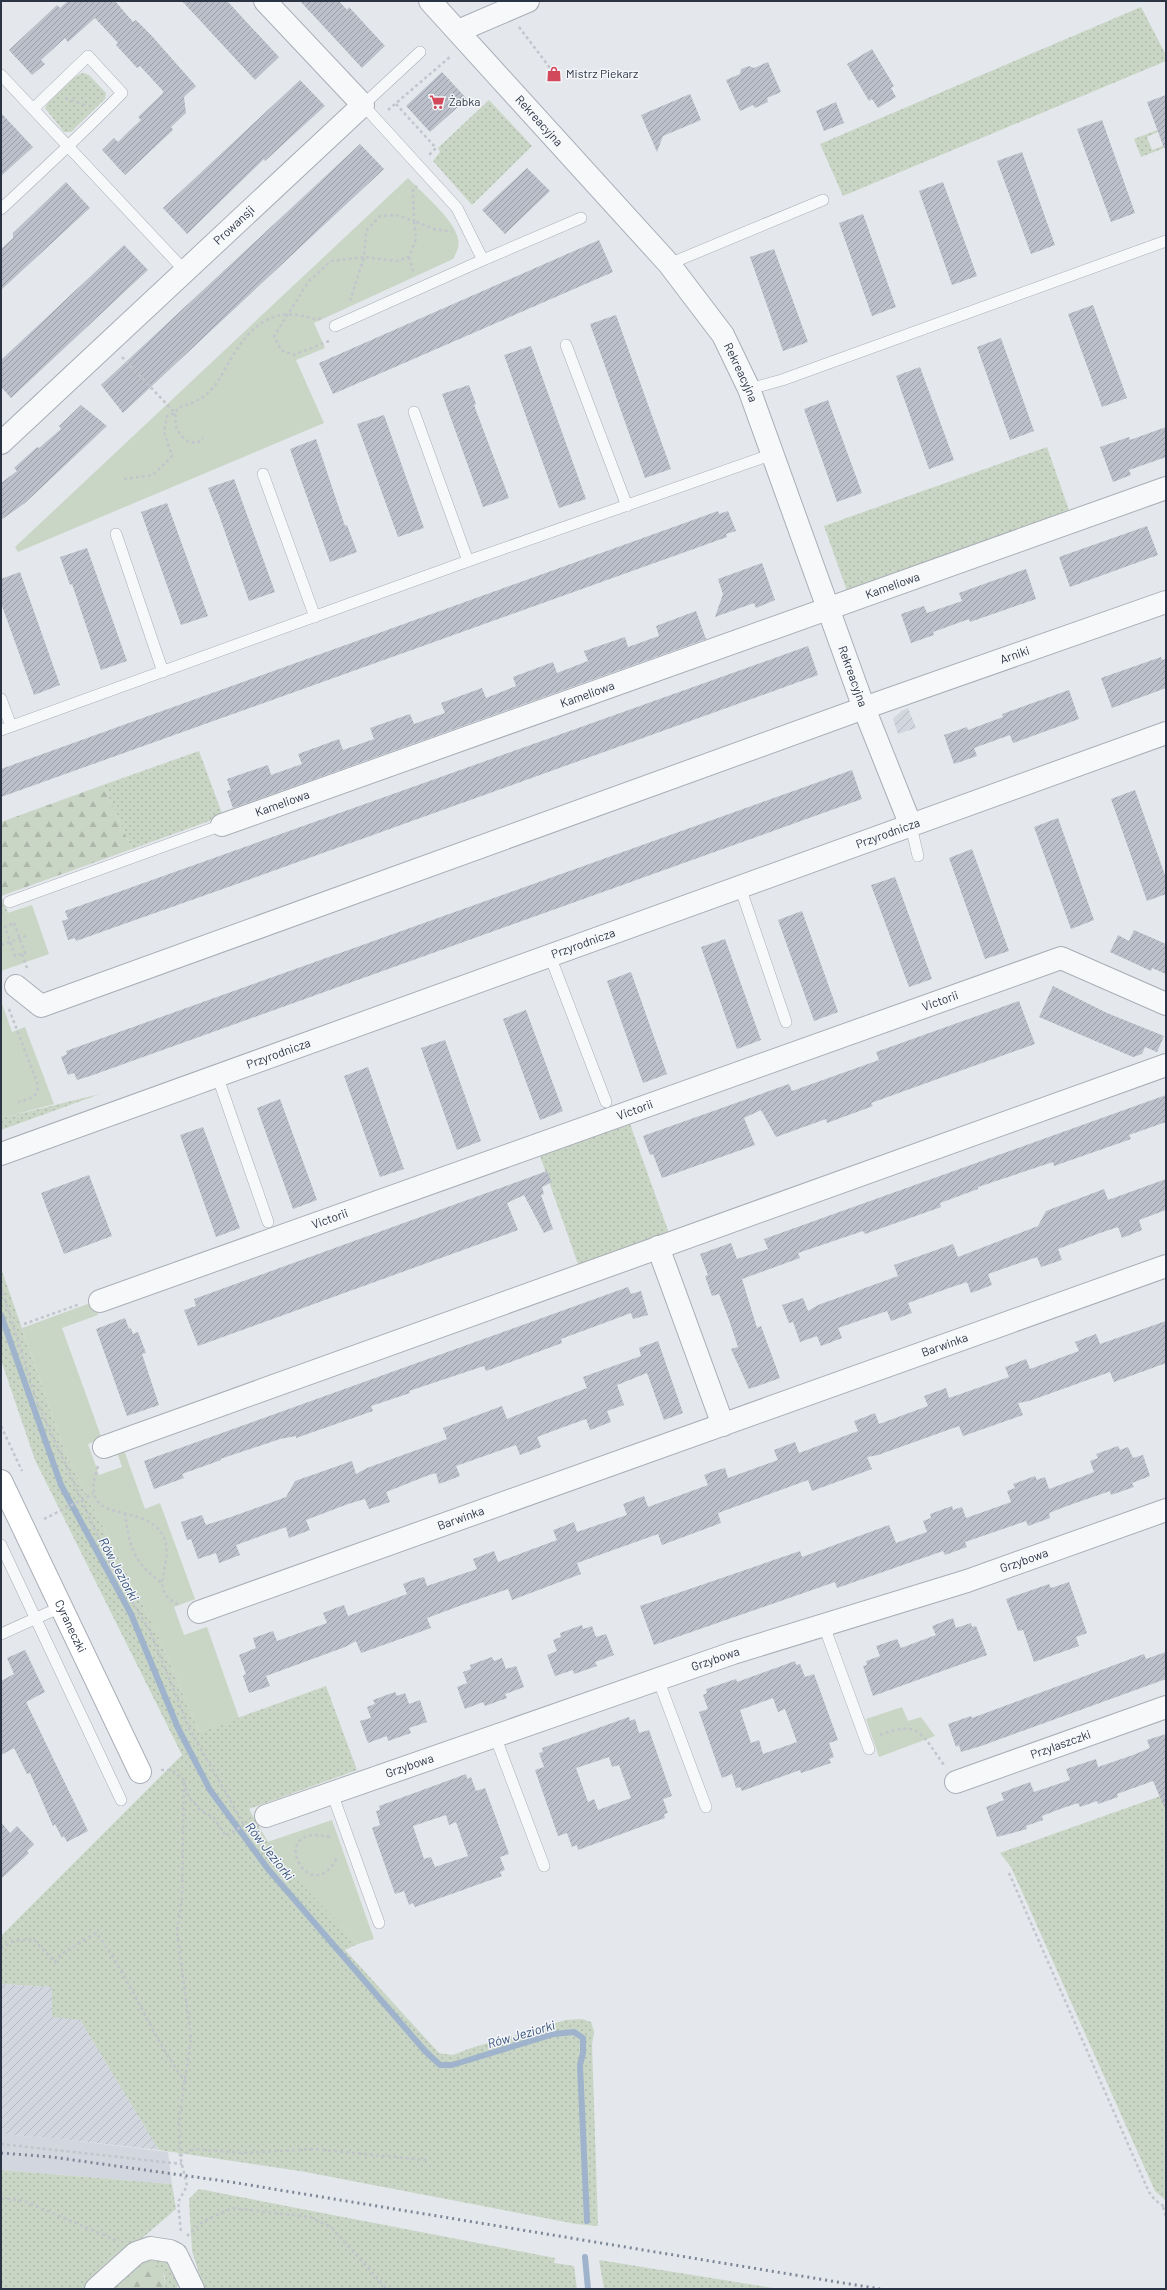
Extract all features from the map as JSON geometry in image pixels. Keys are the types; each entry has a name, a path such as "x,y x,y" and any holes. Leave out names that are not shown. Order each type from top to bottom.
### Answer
{"street":[{"path":"265,1 363,105"},
{"name":"Rekreacyjna","path":"430,1 670,264 723,335 749,389 864,708 911,826"},
{"path":"458,31 528,1"},
{"name":"Prowansji","path":"2,441 363,105"},
{"name":"Kameliowa","path":"222,825 1166,488"},
{"name":"Arniki","path":"12,995 41,1006 864,708 1166,602"},
{"name":"Przyrodnicza","path":"1,1154 217,1074 550,956 675,909 911,826 1166,733"},
{"name":"Victorii","path":"100,1301 1061,958 1166,1004"},
{"path":"104,1447 1166,1065"},
{"path":"658,1247 723,1425"},
{"name":"Barwinka","path":"199,1612 1166,1266"},
{"name":"Cyraneczki","path":"1,1481 140,1772"},
{"name":"Grzybowa","path":"266,1816 658,1678 733,1653 967,1581 1166,1510"},
{"name":"Przylaszczki","path":"956,1782 1166,1707"},
{"path":"96,2289 136,2252 150,2248 170,2251 176,2254 192,2288"}],"lane":[{"path":"420,52 363,105 457,208 482,260"},
{"path":"1,209 122,93 88,56 33,109"},
{"path":"1,75 185,271"},
{"path":"670,264 823,200"},
{"path":"335,326 482,260 582,218"},
{"path":"749,389 782,380 1166,241"},
{"path":"566,345 627,506"},
{"path":"414,412 468,561"},
{"path":"1,698 6,728 468,561 773,454"},
{"path":"263,474 315,617"},
{"path":"116,534 163,672"},
{"name":"Kameliowa","path":"9,902 222,825"},
{"path":"911,826 918,856"},
{"path":"740,887 786,1022"},
{"path":"550,956 606,1102"},
{"path":"217,1074 268,1222"},
{"path":"1,1545 121,1800"},
{"path":"1,1634 35,1617 61,1607"},
{"path":"824,1626 868,1749"},
{"path":"658,1678 706,1807"},
{"path":"495,1736 544,1866"},
{"path":"332,1793 379,1923"}],"path":[{"path":"516,23 550,68"},
{"path":"383,115 439,68"},
{"path":"60,97 89,107"},
{"path":"416,280 409,257 416,239 413,189 419,184 424,189"},
{"path":"347,308 364,257 366,231 380,216 396,215 447,233 457,229"},
{"path":"326,335 329,341 294,355 281,350 274,336 286,314 309,281 331,261 364,257 397,261 409,257"},
{"path":"124,479 153,475 172,456 164,432 167,416 175,413 179,407 193,404 210,392 251,332 269,317 286,314 304,315 317,320 320,325"},
{"path":"317,320 323,317"},
{"path":"116,351 175,413 176,427 181,436 190,442 197,443 203,438"},
{"path":"14,923 20,938 24,953 15,956 5,927 14,923"},
{"path":"1,945 26,936"},
{"path":"12,995 38,1085 36,1095 33,1098 18,1102"},
{"path":"1,1287 37,1402 80,1502 112,1568 150,1631 189,1728 244,1825 226,1836 213,1817 200,1811 189,1797 184,1780 172,1770 140,1772"},
{"path":"24,1324 93,1299 100,1301"},
{"path":"104,1447 92,1484 94,1494 102,1506 153,1525 165,1538 168,1553 161,1582 166,1596 171,1601 199,1612"},
{"path":"44,1519 94,1494"},
{"path":"125,1514 128,1541 133,1552 151,1575 161,1582"},
{"path":"879,1741 877,1736 898,1728 913,1729 925,1739 956,1782"},
{"path":"184,1780 182,1898 177,1931 192,2038 179,2120 180,2156 187,2186 178,2202 182,2240 204,2221 232,2208 310,2218 331,2227 387,2289"},
{"path":"330,1837 319,1834 306,1836 297,1845 296,1858 302,1869 313,1875 326,1873 331,1869 338,1858"},
{"path":"1009,1872 1149,2192 1164,2207 1166,2217"},
{"path":"1,1950 13,1942 33,1939 55,1962 63,1953 96,1933 115,1957 167,2057 185,2081"},
{"path":"1,2144 182,2164"},
{"path":"180,2156 194,2149 244,2152 313,2148 426,2160"},
{"path":"1,2198 24,2201 125,2244 136,2252"}],"shaded area":[{"path":"908,708 916,728 898,734 893,719 901,711"},
{"path":"1,1984 53,1987 80,2020 159,2150 1,2134"},
{"path":"1,2134 60,2139 168,2152 172,2184 1,2170"}],"green space":[{"path":"1141,7 1166,55 1166,61 843,196 820,144"},
{"path":"83,73 89,75 106,93 105,99 71,132 64,132 45,108 61,88 72,79"},
{"path":"489,100 532,146 472,205 433,161 440,152 438,148"},
{"path":"1157,130 1158,132 1147,137 1152,150 1163,146 1164,148 1141,157 1134,139"},
{"path":"408,178 451,223 456,231 458,239 457,250 453,259 314,323 325,348 296,360 324,423 18,552 15,547"},
{"path":"1047,447 1070,513 847,591 824,526"},
{"path":"199,751 223,816 132,849 103,785"},
{"path":"103,785 132,849 1,896 1,822"},
{"path":"1,896 8,913 1,915"},
{"path":"32,905 49,954 1,971 1,915"},
{"path":"1,1001 12,1032 25,1027 54,1104 6,1117 1,1115"},
{"path":"100,1094 1,1130 1,1115 6,1117"},
{"path":"630,1124 670,1236 579,1267 540,1156"},
{"path":"1,1268 65,1452 156,1631 199,1732 326,1686 357,1770 249,1809 268,1842 322,1824 340,1925 358,1944 345,1950 439,2053 453,2055 468,2049 566,2020 582,2019 591,2022 594,2031 592,2045 598,2226 576,2224 300,2171 159,2150 80,2020 52,2017 52,1987 1,1984 1,1936 182,1755 35,1460 1,1360"},
{"path":"93,1302 98,1315 62,1328 102,1439 88,1444 99,1475 122,1467 117,1452 124,1450 145,1509 160,1503 195,1599 174,1607 184,1635 207,1627 239,1718 199,1732 156,1631 65,1452 22,1328"},
{"path":"902,1707 908,1721 921,1717 935,1736 879,1757 866,1719"},
{"path":"1166,1794 1166,2201 1155,2191 1011,1867 1000,1853"},
{"path":"332,1820 374,1939 358,1944 281,1863 268,1842"},
{"path":"1,2170 172,2184 176,2209 83,2289 1,2289"},
{"path":"199,2189 555,2258 554,2263 574,2266 577,2289 204,2289 192,2251 189,2199"},
{"path":"149,2260 167,2261 180,2283 176,2289 165,2289 165,2276"},
{"path":"149,2260 160,2269 164,2275 165,2289 104,2289 137,2262"},
{"path":"599,2260 779,2289 604,2289"}],"building":[{"path":"68,1 115,1 133,22 136,20 151,35 196,86 184,97 186,113 171,127 173,130 125,175 102,150 114,138 118,142 141,120 138,117 163,93 163,91 140,66 137,68 116,45 118,43 95,18 68,42 65,38 41,60 45,64 32,75 9,50 57,5 60,8"},
{"path":"182,1 227,1 279,57 255,80"},
{"path":"300,1 339,1 347,10 349,7 385,46 362,68"},
{"path":"872,49 894,86 891,88 896,97 878,108 872,99 869,101 847,64"},
{"path":"768,62 781,92 767,98 768,102 755,108 753,105 740,111 726,80 740,74 741,69 749,66 754,68"},
{"name":"Żabka","path":"442,72 467,99 430,132 406,106"},
{"path":"300,80 325,106 265,161 264,159 187,234 163,208"},
{"path":"690,94 701,120 663,136 657,152 641,115"},
{"path":"1166,95 1166,148 1164,148 1147,102"},
{"path":"836,102 844,123 824,131 816,111"},
{"path":"1,113 33,147 1,176"},
{"path":"1102,120 1135,213 1111,222 1077,129"},
{"path":"360,144 384,169 123,413 101,385"},
{"path":"1022,152 1055,245 1031,254 997,161"},
{"path":"527,168 550,191 505,234 482,210"},
{"path":"66,182 90,208 1,290 1,249 13,238 13,233"},
{"path":"943,182 977,276 952,285 919,191"},
{"path":"863,214 896,307 872,316 839,223"},
{"path":"599,240 613,272 333,394 319,363"},
{"path":"124,245 148,270 11,398 1,387 1,360"},
{"path":"774,249 808,342 783,351 750,257"},
{"path":"1093,305 1127,398 1102,407 1068,314"},
{"path":"616,315 671,469 645,478 590,324"},
{"path":"1001,338 1034,431 1010,440 977,347"},
{"path":"531,346 586,499 559,508 504,355"},
{"path":"920,367 954,460 929,469 896,376"},
{"path":"469,385 476,404 474,405 509,498 483,507 442,394"},
{"path":"828,400 862,493 837,502 804,409"},
{"path":"81,405 107,426 25,503 1,520 1,483 17,471 14,468 37,447 39,448 61,429 59,426"},
{"path":"384,415 424,528 398,537 357,424"},
{"path":"1166,427 1166,457 1129,470 1131,475 1113,482 1100,447 1129,437 1130,440"},
{"path":"316,439 345,526 347,525 357,552 330,562 290,449"},
{"path":"234,479 275,592 249,601 208,488"},
{"path":"167,503 208,616 181,625 141,512"},
{"path":"718,511 719,514 728,511 736,531 726,534 727,537 1,797 1,769"},
{"path":"1147,526 1158,555 1070,587 1059,557"},
{"path":"87,548 127,661 101,670 72,584 70,585 60,557"},
{"path":"762,563 775,600 756,608 754,603 715,617 723,594 718,579"},
{"path":"1026,569 1036,599 970,622 969,619 933,632 934,635 911,643 901,614 924,606 927,613 962,601 959,593"},
{"path":"20,572 60,685 34,695 1,603 1,579"},
{"path":"696,611 706,639 233,808 227,791 231,790 227,779 268,765 271,775 302,764 298,754 339,739 343,750 374,739 370,728 410,714 414,724 445,713 441,703 482,688 486,698 516,686 513,677 553,662 557,673 588,661 584,651 625,637 628,647 659,636 656,626"},
{"path":"808,646 818,675 76,941 75,938 68,940 62,921 68,919 65,911"},
{"path":"1161,657 1162,660 1166,659 1166,688 1112,708 1101,678"},
{"path":"1069,690 1079,719 1013,743 1010,735 974,748 977,756 954,764 944,735 967,727 968,730 1003,717 1002,714"},
{"path":"852,770 862,799 93,1075 77,1080 74,1073 68,1075 61,1057 67,1054 66,1051"},
{"path":"1135,790 1166,878 1166,894 1147,901 1111,799"},
{"path":"1058,818 1094,920 1071,929 1034,827"},
{"path":"972,849 1009,951 985,959 949,858"},
{"path":"895,877 932,979 909,987 871,885"},
{"path":"802,911 838,1012 814,1021 778,920"},
{"path":"1134,930 1166,944 1166,974 1152,968 1151,971 1110,952 1118,935 1129,941"},
{"path":"725,939 761,1040 737,1049 701,947"},
{"path":"631,972 667,1074 643,1083 607,981"},
{"path":"1053,986 1107,1013 1164,1036 1157,1052 1145,1047 1142,1054 1133,1057 1039,1017"},
{"path":"1019,1001 1035,1044 871,1103 873,1106 827,1123 826,1119 776,1137 761,1110 744,1118 755,1145 662,1178 653,1154 650,1155 643,1136 789,1084 792,1091 879,1060 876,1052"},
{"path":"526,1010 563,1111 540,1120 503,1019"},
{"path":"445,1040 481,1141 457,1150 421,1048"},
{"path":"368,1067 404,1169 380,1177 344,1076"},
{"path":"1166,1095 1166,1122 1129,1135 1131,1139 1054,1166 1053,1162 978,1187 978,1189 940,1203 941,1207 865,1234 863,1231 798,1253 800,1258 742,1279 757,1328 761,1326 780,1378 749,1389 731,1349 738,1347 729,1320 719,1294 712,1296 705,1276 708,1275 700,1254 731,1243 737,1259 768,1249 764,1239"},
{"path":"280,1099 317,1200 293,1209 257,1108"},
{"path":"203,1127 240,1228 216,1237 180,1135"},
{"path":"547,1171 552,1182 542,1187 544,1194 541,1195 553,1229 544,1233 524,1195 507,1203 518,1230 198,1346 184,1310 196,1306 194,1299"},
{"path":"89,1175 112,1236 64,1254 41,1193"},
{"path":"1166,1179 1166,1210 1139,1220 1142,1230 1122,1238 1118,1227 1100,1233 1058,1249 1062,1260 1041,1267 1037,1257 988,1274 992,1285 971,1293 967,1282 949,1288 908,1303 912,1313 891,1321 887,1311 838,1328 842,1338 821,1346 817,1336 800,1342 793,1322 789,1323 782,1305 803,1298 808,1311 818,1305 898,1276 894,1265 953,1244 958,1257 1038,1226 1046,1211 1104,1189 1108,1200"},
{"path":"628,1287 631,1294 641,1291 648,1315 633,1319 631,1313 561,1339 562,1343 486,1371 484,1366 409,1391 410,1393 371,1406 373,1411 296,1438 296,1436 280,1439 220,1459 221,1460 182,1474 184,1478 154,1489 144,1461"},
{"path":"125,1318 129,1329 131,1328 133,1334 138,1332 146,1353 142,1354 159,1405 127,1416 96,1329"},
{"path":"1166,1321 1166,1363 1114,1382 1110,1372 1029,1401 1018,1403 1023,1415 963,1436 959,1426 878,1455 867,1457 872,1469 812,1491 808,1480 718,1513 721,1523 662,1545 658,1534 577,1563 581,1574 512,1600 508,1589 462,1605 427,1618 431,1628 361,1653 356,1641 345,1647 266,1676 270,1686 249,1693 243,1676 246,1674 239,1655 256,1648 253,1638 273,1631 277,1641 327,1623 323,1613 344,1605 348,1616 407,1594 403,1584 413,1580 424,1577 427,1586 477,1569 473,1559 494,1551 498,1562 557,1540 553,1530 574,1522 577,1532 627,1515 623,1504 644,1496 648,1507 708,1485 704,1475 714,1471 725,1468 728,1478 778,1460 774,1450 795,1442 799,1453 858,1431 854,1421 875,1413 879,1424 928,1406 924,1396 946,1388 949,1398 1009,1377 1005,1367 1026,1359 1030,1369 1079,1351 1075,1342 1096,1334 1100,1344"},
{"path":"658,1341 683,1413 664,1420 647,1373 617,1385 624,1405 607,1411 611,1422 590,1430 586,1419 537,1437 541,1447 520,1455 516,1445 456,1466 460,1476 439,1484 436,1473 386,1492 390,1502 369,1509 365,1499 348,1504 306,1520 310,1530 289,1538 286,1527 236,1545 240,1555 219,1563 216,1553 198,1559 191,1539 187,1540 181,1522 202,1515 206,1525 231,1517 286,1497 295,1481 352,1461 356,1474 367,1468 447,1439 443,1428 502,1406 507,1419 587,1388 583,1377 641,1356 639,1348"},
{"path":"1118,1446 1120,1450 1128,1447 1133,1458 1143,1455 1150,1476 1132,1483 1134,1487 1111,1495 1110,1491 1067,1506 1049,1513 1050,1518 1028,1526 1026,1521 965,1542 967,1547 945,1555 943,1551 837,1588 835,1582 654,1645 640,1606 800,1551 802,1557 889,1525 896,1543 927,1532 923,1521 931,1518 930,1514 952,1506 953,1510 962,1507 966,1518 1011,1502 1007,1491 1015,1488 1013,1484 1035,1476 1037,1480 1045,1477 1049,1489 1094,1472 1090,1461 1098,1458 1096,1454"},
{"path":"1069,1582 1087,1633 1076,1637 1079,1646 1034,1662 1023,1630 1018,1631 1006,1599 1049,1584 1051,1588"},
{"path":"953,1618 956,1628 971,1623 972,1627 976,1626 987,1655 873,1696 863,1666 867,1665 866,1661 880,1656 876,1646 897,1639 901,1648 936,1635 932,1626"},
{"path":"582,1625 583,1629 592,1626 596,1637 606,1634 614,1655 595,1662 597,1666 574,1674 573,1670 555,1676 547,1655 557,1651 553,1640 561,1637 560,1633"},
{"path":"25,1650 45,1692 26,1702 88,1831 67,1842 64,1836 62,1838 55,1824 53,1826 30,1773 27,1774 14,1748 1,1755 1,1681 14,1674 7,1658"},
{"path":"1166,1652 1166,1679 981,1746 961,1752 959,1745 956,1747 948,1724 971,1716 972,1718 1144,1654 1146,1659"},
{"path":"492,1657 494,1661 502,1658 506,1669 516,1666 524,1687 505,1694 507,1698 485,1706 483,1702 465,1709 457,1687 467,1683 463,1672 471,1669 470,1665"},
{"path":"795,1661 796,1665 800,1664 805,1677 814,1674 838,1740 829,1743 834,1757 829,1759 831,1763 801,1773 800,1770 742,1791 740,1787 736,1788 732,1774 722,1778 699,1712 708,1709 703,1695 707,1693 706,1689 736,1679 737,1682","holes":["773,1698 778,1712 785,1709 797,1742 763,1754 759,1740 751,1743 740,1710"]},
{"path":"395,1692 397,1696 405,1693 409,1704 420,1700 427,1722 409,1728 411,1733 388,1741 387,1736 368,1743 360,1721 371,1718 367,1707 375,1704 373,1700"},
{"path":"629,1717 630,1721 635,1719 639,1733 649,1730 672,1796 663,1799 668,1813 664,1814 665,1818 578,1850 577,1845 572,1847 567,1833 558,1836 535,1770 544,1767 539,1753 543,1752 542,1748","holes":["609,1757 612,1767 619,1765 631,1798 598,1810 594,1799 588,1802 576,1768"]},
{"path":"1166,1734 1166,1811 1153,1781 1117,1794 1118,1797 1098,1804 1097,1801 1080,1807 1078,1803 1060,1809 1042,1816 1043,1820 1026,1826 1027,1829 997,1837 986,1807 1004,1800 1001,1793 1030,1782 1034,1792 1070,1780 1066,1769 1096,1759 1098,1767 1133,1755 1150,1748 1147,1740"},
{"path":"466,1774 467,1779 471,1777 476,1791 485,1788 509,1854 500,1857 505,1870 500,1872 502,1876 415,1907 413,1903 409,1905 404,1891 395,1894 372,1828 380,1825 376,1811 380,1810 379,1806","holes":["446,1815 449,1825 456,1822 468,1856 435,1867 431,1857 424,1859 413,1826"]},
{"path":"1,1822 10,1833 17,1826 34,1844 27,1851 29,1853 1,1879"}],"waterway":[{"name":"Rów Jeziorki","path":"1,1315 61,1485 131,1614 178,1728 210,1790 268,1869 425,2051 440,2065 452,2065 554,2034 574,2032 583,2038 583,2053 580,2065 587,2221"},
{"name":"Rów Jeziorki","path":"585,2257 588,2289"}],"railway":[{"path":"1,2153 52,2157 231,2182 880,2289"}],"place":[{"name":"Mistrz Piekarz","path":"554,74"},
{"name":"Żabka","path":"437,102"}]}
